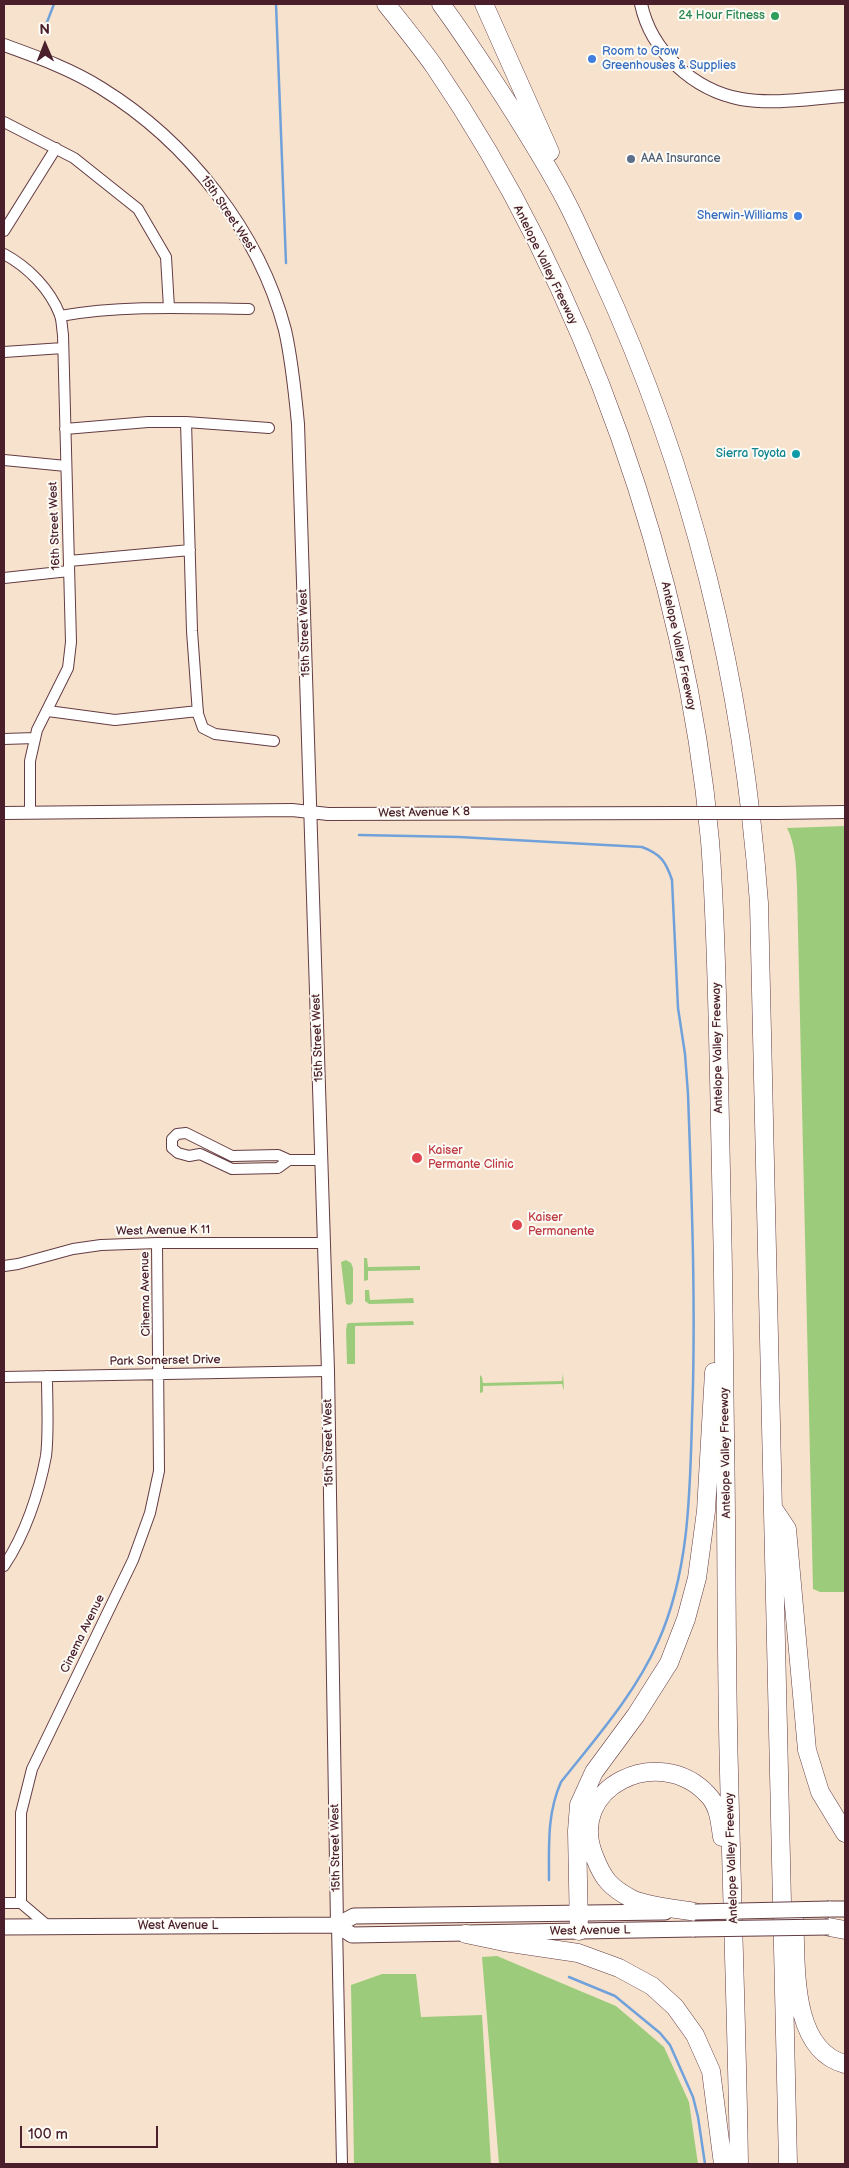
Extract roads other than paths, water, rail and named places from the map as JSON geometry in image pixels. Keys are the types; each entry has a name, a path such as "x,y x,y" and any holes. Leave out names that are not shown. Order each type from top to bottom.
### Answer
{"highway":[{"name":"Antelope Valley Freeway","path":"386,4 432,64 471,126 511,195 550,269 613,417 643,508 666,587 688,687 709,838 715,924 724,1305 729,1767 737,2010 739,2164"},
{"path":"441,4 461,30 526,132 565,199 626,329 658,409 687,498 710,581 730,671 745,759 754,834 759,903 788,2164"},
{"path":"484,4 560,175 565,199"},
{"path":"579,1922 577,1831 579,1805 594,1772 636,1715 669,1662 686,1619 697,1578 706,1511 716,1346 724,1305"},
{"path":"773,1508 787,1529 807,1750 820,1792 845,1833"},
{"path":"695,1920 634,1900 611,1886 591,1851 589,1833 591,1816 597,1802 609,1787 636,1773 651,1771 674,1772 692,1781 709,1795 719,1816 723,1851 729,1969 737,2010"},
{"path":"780,1824 792,1878 799,2002 803,2020 812,2041 826,2054 845,2064"},
{"path":"466,1934 504,1942 578,1953 619,1968 652,1986 674,2007 695,2035 711,2070 723,2164"}],"main road":[{"name":"West Avenue L","path":"4,1927 337,1925 354,1916 579,1922 695,1920 845,1909"},
{"name":"West Avenue L","path":"695,1920 840,1928"},
{"name":"West Avenue L","path":"337,1925 352,1935 466,1934 579,1922"}],"street":[{"path":"641,4 644,20 661,49 681,70 701,83 741,99 777,101 845,96"},
{"name":"15th Street West","path":"4,46 47,61 101,88 157,129 202,175 244,233 266,274 284,329 293,374 298,424 328,1371 342,2164"},
{"path":"4,122 74,158 138,209 166,257 169,308"},
{"path":"4,231 56,148"},
{"name":"16th Street West","path":"4,254 18,262 45,288 60,316 63,348 71,642 68,668 37,730 35,738 30,761 30,813"},
{"path":"60,316 90,311 169,308 249,309"},
{"path":"4,352 63,348"},
{"path":"65,429 148,422 186,422 269,428"},
{"path":"186,422 192,631 198,711 203,728 215,734 274,741"},
{"path":"4,460 66,466"},
{"path":"4,578 69,566 190,550"},
{"path":"48,711 116,720 198,711"},
{"path":"4,739 35,738"},
{"name":"West Avenue K 8","path":"4,814 292,810 328,814 845,812"},
{"path":"289,1160 278,1168 232,1169 200,1154 189,1156 178,1153 172,1144 177,1134 186,1132 232,1156 278,1155 289,1160 321,1160"},
{"path":"200,1154 204,1140"},
{"name":"West Avenue K 11","path":"4,1266 92,1246 157,1243 324,1243"},
{"name":"Cihema Avenue","path":"157,1243 160,1374"},
{"name":"Park Somerset Drive","path":"4,1376 328,1371"},
{"name":"Cinema Avenue","path":"21,1903 21,1813 32,1769 133,1560 150,1513 159,1471 160,1374"},
{"path":"4,1566 11,1556 31,1509 46,1455 47,1376"},
{"path":"4,1903 21,1903 48,1926"}],"waterway":[{"path":"44,30 54,4"},
{"path":"276,4 286,263"},
{"path":"359,835 459,837 642,847 662,859 672,880 678,1008 685,1054 688,1094 693,1256 693,1378 689,1504 686,1533 676,1589 668,1616 649,1661 614,1715 561,1782 556,1794 549,1842 549,1880"},
{"path":"569,1977 615,1996 660,2033 670,2045 693,2097 705,2164"}],"place":[{"name":"24 Hour Fitness","path":"775,16"},
{"name":"Room to Grow Greenhouses & Supplies","path":"592,59"},
{"name":"AAA Insurance","path":"631,159"},
{"name":"Sherwin-Williams","path":"798,216"},
{"name":"Sierra Toyota","path":"796,454"},
{"name":"Kaiser Permante Clinic","path":"417,1158"},
{"name":"Kaiser Permanente","path":"517,1225"}]}
